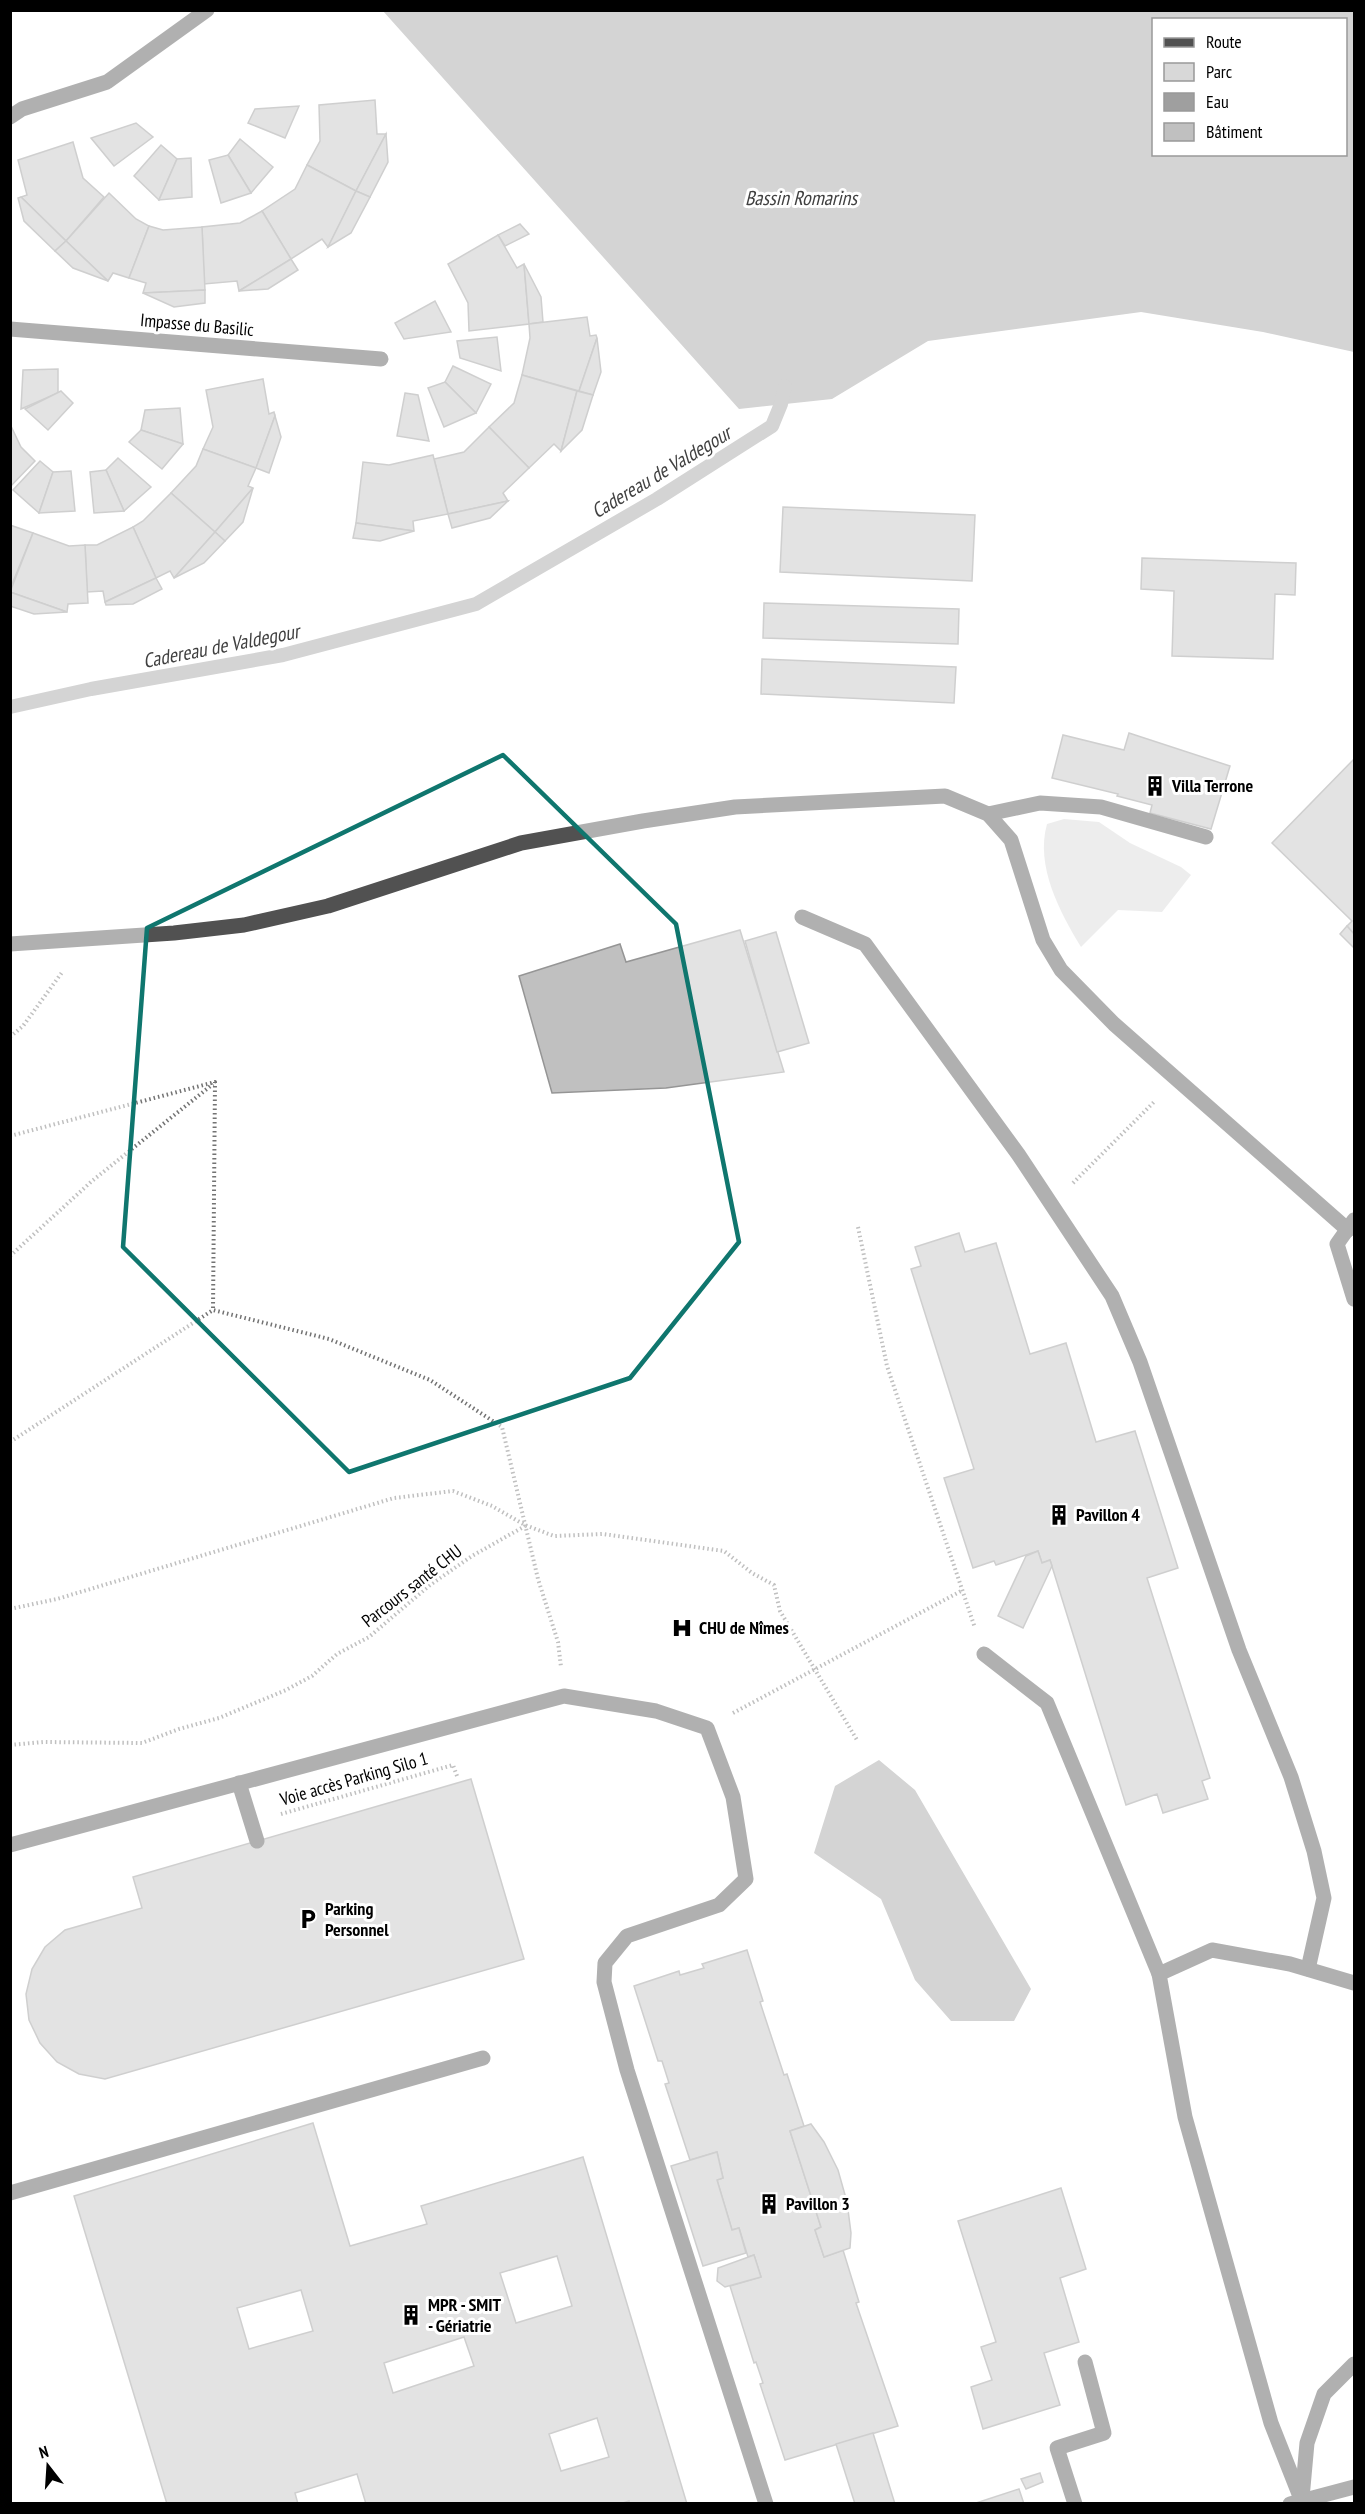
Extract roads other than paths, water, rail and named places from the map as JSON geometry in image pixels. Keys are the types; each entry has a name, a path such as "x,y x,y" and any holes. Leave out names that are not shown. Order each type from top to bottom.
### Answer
{"street":[{"path":"10,117 22,109 106,82 207,10"},
{"name":"Impasse du Basilic","path":"10,329 381,359"},
{"path":"10,944 174,933 244,925 328,906 521,843 735,807 945,796 988,814 1011,840 1043,940 1061,970 1114,1024 1351,1225 1337,1244 1354,1299"},
{"path":"988,814 1040,803 1101,807 1206,837"},
{"path":"802,917 865,944 1018,1154 1112,1296 1140,1362 1239,1650 1291,1777 1314,1851 1324,1898 1308,1969"},
{"path":"984,1654 1047,1703 1159,1974 1185,2117 1271,2423 1298,2502"},
{"path":"10,1845 564,1696 656,1711 707,1728 733,1797 746,1879 719,1905 627,1936 605,1963 604,1982 627,2070 766,2504"},
{"path":"239,1783 257,1841"},
{"path":"1159,1974 1212,1950 1308,1969 1354,1983"},
{"path":"10,2193 483,2058"},
{"path":"1075,2504 1057,2448 1104,2433 1085,2362"},
{"path":"1298,2502 1307,2443 1324,2394 1354,2364"},
{"path":"1298,2502 1354,2487"}],"water":[{"name":"Bassin Romarins","path":"383,11 1354,11 1354,352 1263,332 1141,312 928,341 832,399 739,409"},
{"path":"879,1760 915,1790 1031,1989 1014,2021 951,2021 915,1980 881,1899 814,1853 835,1786"}],"waterway":[{"name":"Cadereau de Valdegour","path":"10,707 91,689 283,655 476,604 657,499 772,426 785,386"}],"place":[{"name":"Villa Terrone","path":"1155,786"},
{"name":"Pavillon 4","path":"1059,1515"},
{"name":"CHU de Nîmes","path":"682,1628"},
{"name":"Parking Personnel","path":"308,1919"},
{"name":"Pavillon 3","path":"769,2204"},
{"name":"MPR - SMIT - Gériatrie","path":"411,2315"}]}
